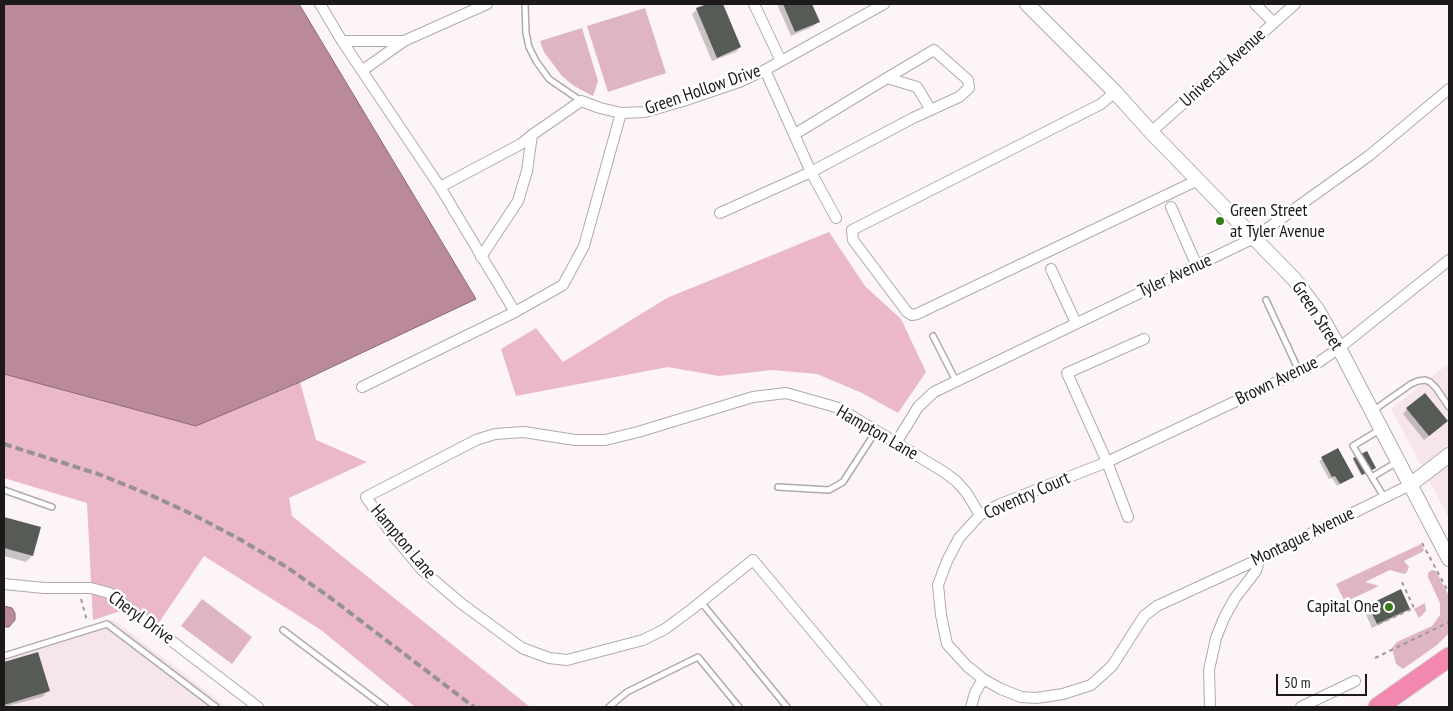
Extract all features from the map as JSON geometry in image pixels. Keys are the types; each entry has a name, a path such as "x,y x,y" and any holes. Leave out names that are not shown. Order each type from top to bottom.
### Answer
{"highway":[{"path":"1378,707 1449,657"}],"street":[{"path":"320,4 342,41 440,187 515,312"},
{"path":"363,70 404,41 487,4"},
{"path":"754,4 780,61"},
{"name":"Green Hollow Drive","path":"581,101 621,113 645,112 683,101 739,82 765,70 883,4"},
{"path":"1255,4 1274,23"},
{"name":"Universal Avenue","path":"1151,132 1295,4"},
{"name":"Green Street","path":"1030,5 1295,280 1318,311 1339,348 1449,559"},
{"path":"342,41 404,41"},
{"path":"720,213 811,172 931,110 959,98 969,88 968,80 934,50 795,134"},
{"path":"765,70 811,172 836,218"},
{"path":"887,78 916,87 931,110"},
{"name":"Tyler Avenue","path":"896,443 913,413 922,401 934,392 1254,238 1370,155 1449,89"},
{"path":"1115,92 1101,104 852,230 853,240 907,312 912,315 917,314 1198,180"},
{"path":"440,187 521,144 581,101"},
{"path":"362,387 515,312 563,285 584,246 621,113"},
{"path":"481,257 518,200 527,171 532,135"},
{"path":"1171,207 1197,266"},
{"name":"Brown Avenue","path":"1086,471 1319,362 1449,260"},
{"path":"1051,268 1076,323"},
{"path":"1128,517 1107,462 1067,373 1144,339"},
{"name":"Hampton Lane","path":"876,707 753,560 665,629 643,640 567,660 549,658 522,648 462,604 422,570 391,533 366,497 476,440 495,434 524,432 575,440 605,440 638,432 753,397 786,393 838,408 896,443 956,481 966,492 980,515"},
{"name":"Montague Avenue","path":"1151,610 1410,485 1449,455"},
{"name":"Coventry Court","path":"1086,471 998,505 980,515 959,538 947,561 938,585 940,616 947,644 967,666 983,679 1010,693 1036,698 1063,694 1091,685 1112,666 1140,621 1151,610"},
{"path":"1210,707 1209,670 1216,638 1232,603 1256,571 1257,560"},
{"name":"Cheryl Drive","path":"4,584 54,589 77,587 97,589 115,597 258,707"},
{"path":"971,707 975,693 983,679"},
{"path":"1301,707 1355,682"}],"lane":[{"path":"525,4 526,33 529,47 536,61 549,79 581,101"},
{"path":"1266,300 1299,371"},
{"path":"933,336 956,381"},
{"path":"1372,412 1411,384 1425,380 1436,388 1449,407"},
{"path":"1381,429 1353,446 1384,497"},
{"path":"778,487 829,490 843,482 876,431"},
{"path":"1372,477 1398,462"},
{"path":"4,490 52,507"},
{"path":"701,602 787,707"},
{"path":"4,656 108,624 216,707"},
{"path":"283,630 385,707"},
{"path":"609,707 627,692 698,657 738,707"}],"path":[{"path":"1422,543 1449,593"},
{"path":"1378,624 1414,608 1401,580"},
{"path":"77,587 90,629"},
{"path":"1375,658 1449,622"}],"shaded area":[{"path":"4,4 299,4 476,299 300,382 196,426 4,374"},
{"path":"645,8 666,73 608,92 587,26"},
{"path":"582,28 598,81 593,96 574,86 562,76 544,52 540,41"},
{"path":"829,232 865,286 901,319 926,372 898,413 862,393 817,374 772,370 719,376 668,367 516,396 501,349 536,328 563,362 667,298"},
{"path":"1449,363 1449,518 1391,409"},
{"path":"4,374 196,426 300,382 316,440 367,462 289,498 292,516 530,707 415,707 321,630 204,556 154,630 127,609 93,620 87,503 4,478"},
{"path":"1421,544 1424,550 1422,552 1404,561 1409,567 1407,572 1404,574 1390,570 1365,582 1379,586 1345,602 1336,584"},
{"path":"1432,570 1436,571 1449,596 1449,633 1437,645 1403,669 1396,664 1392,648 1397,642 1432,626 1440,615 1440,603 1428,577 1428,573"},
{"path":"202,599 252,637 232,664 181,626"},
{"path":"1425,603 1426,611 1419,618 1414,609"},
{"path":"4,606 12,608 15,613 15,620 9,627 4,627"},
{"path":"114,620 227,707 4,707 4,660"}],"building":[{"path":"707,4 723,4 741,47 717,58 696,8"},
{"path":"783,4 812,4 820,22 795,32"},
{"path":"1425,393 1448,421 1429,436 1406,408"},
{"path":"1338,448 1354,477 1340,484 1335,476 1332,477 1321,457"},
{"path":"1367,451 1376,468 1362,475 1353,458"},
{"path":"4,517 41,527 33,556 4,548"},
{"name":"Capital One","path":"1401,589 1410,609 1377,624 1368,605"},
{"path":"38,652 50,691 4,705 4,662"}],"railway":[{"path":"4,444 98,474 148,494 194,515 241,540 285,566 328,596 474,707"}],"place":[{"name":"Green Street at Tyler Avenue","path":"1220,221"},
{"name":"Capital One","path":"1389,607"}]}
